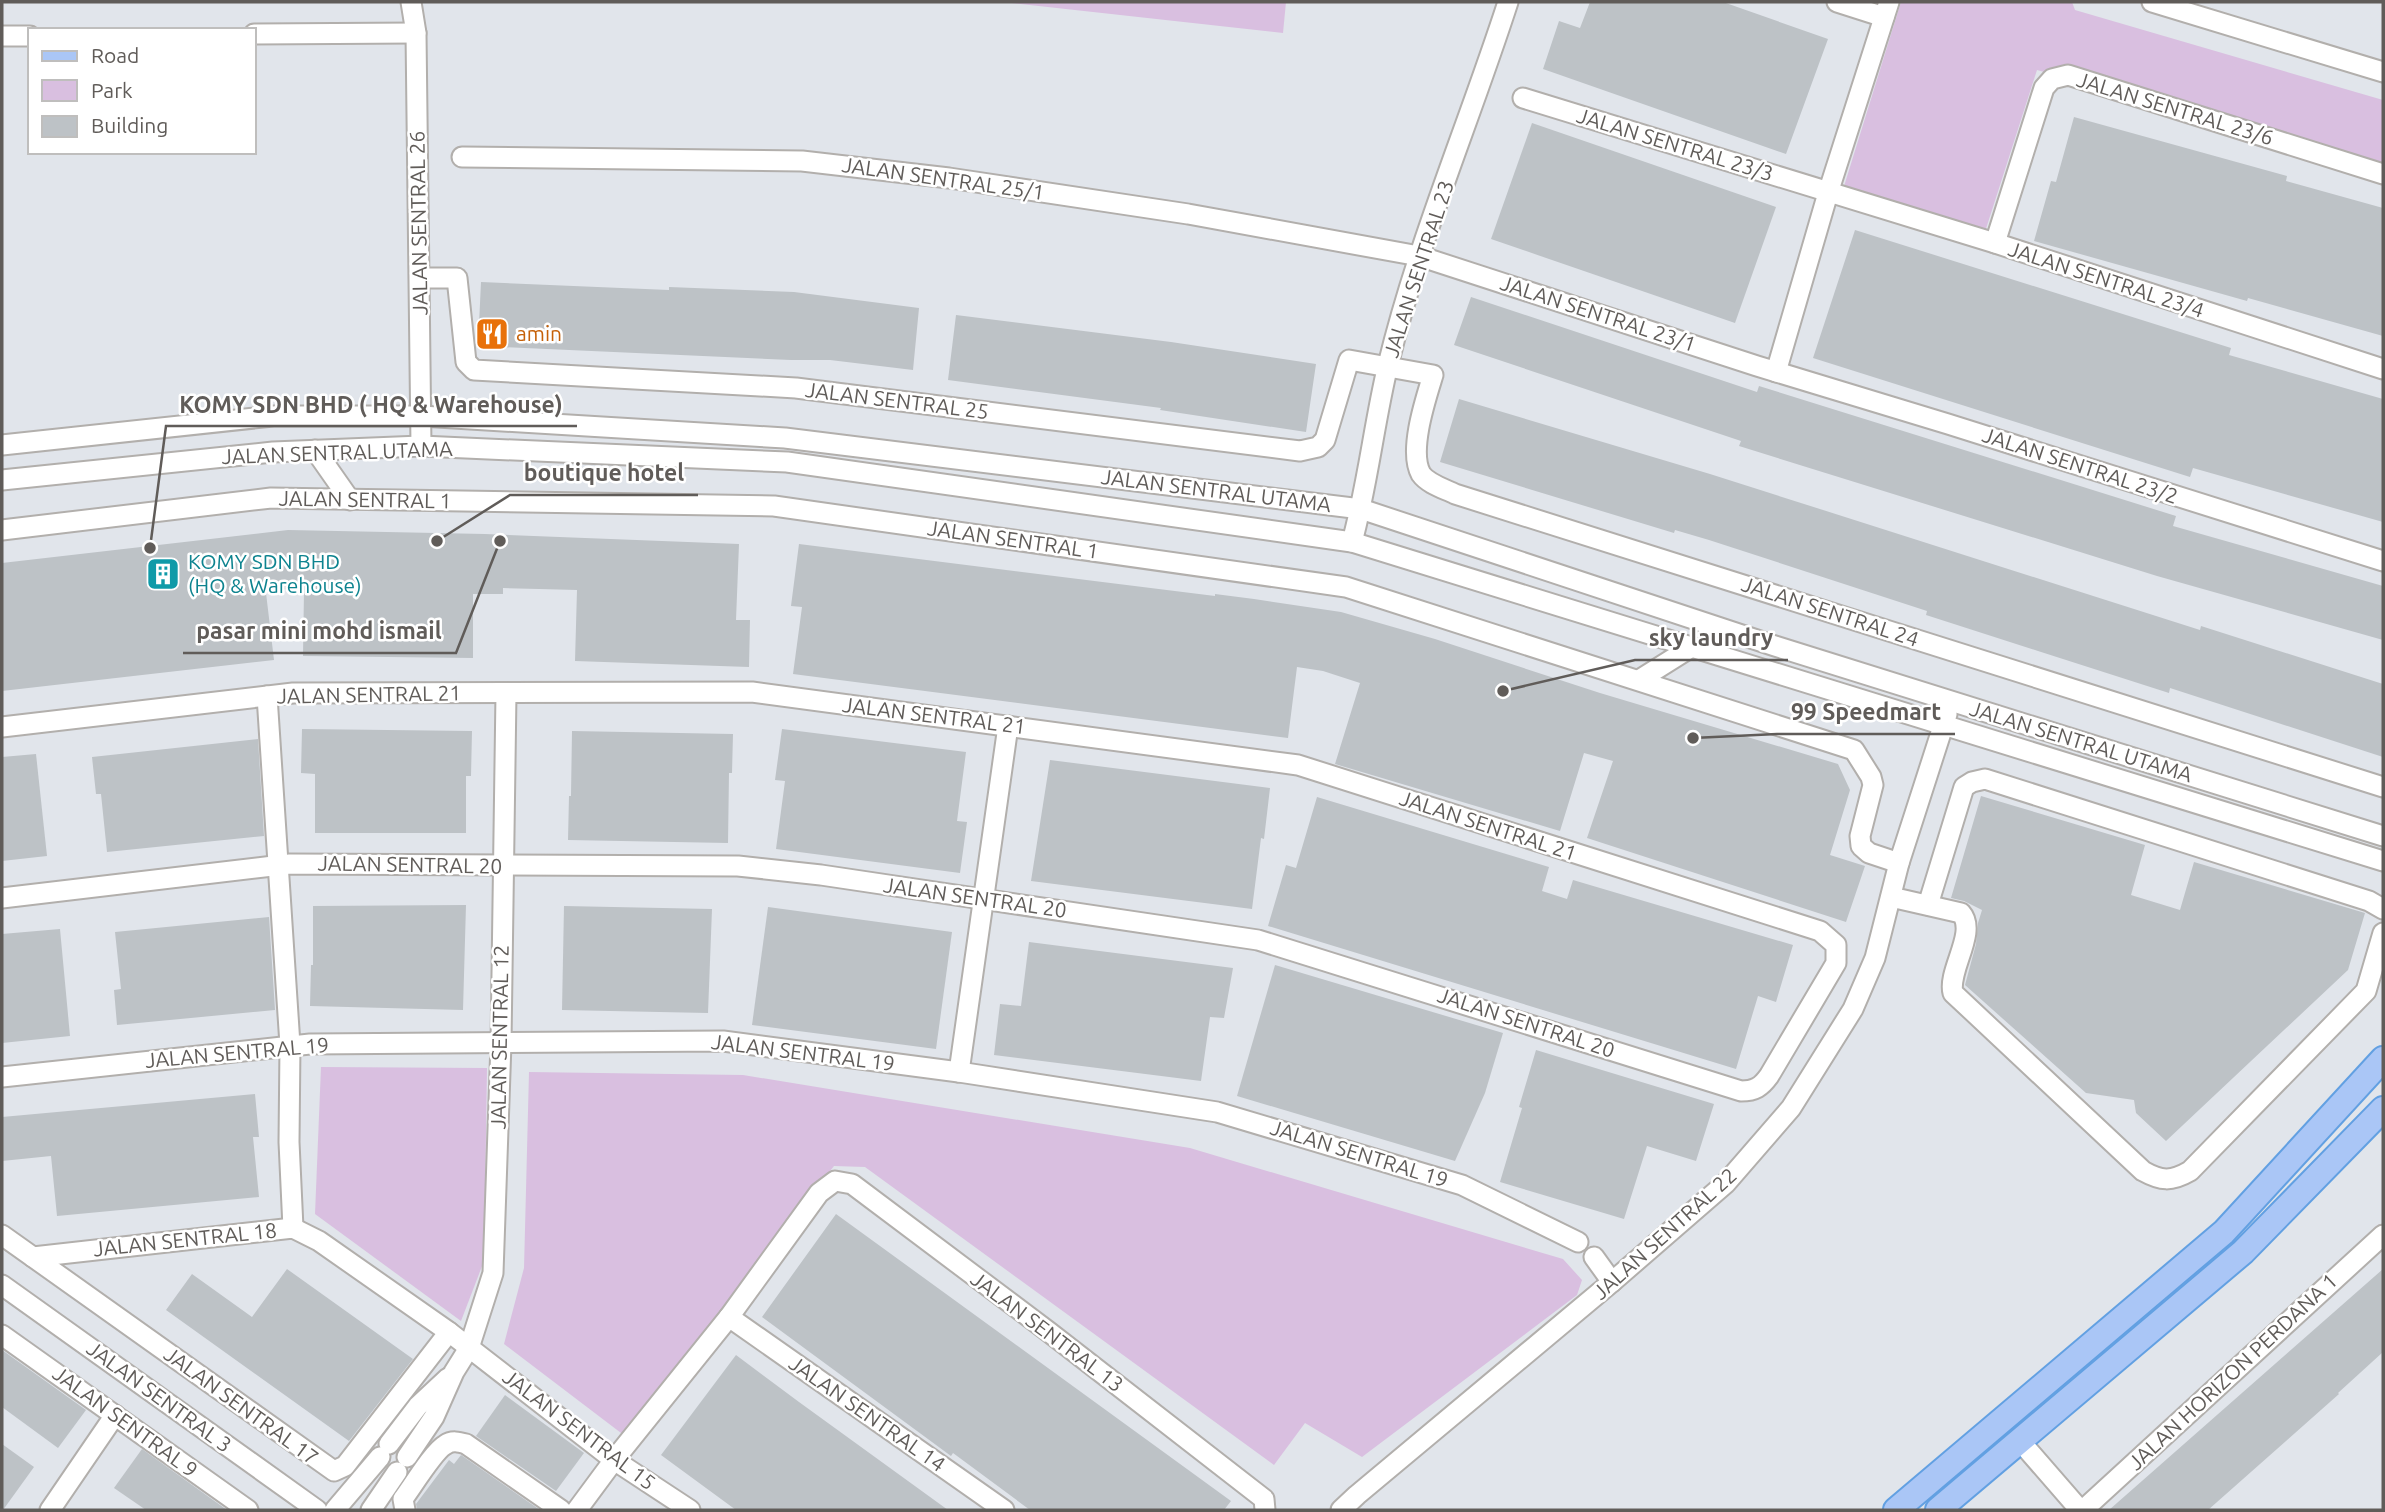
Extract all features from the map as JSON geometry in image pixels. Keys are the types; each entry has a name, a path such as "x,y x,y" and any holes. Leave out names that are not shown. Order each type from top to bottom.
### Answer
{"main road":[{"path":"1896,1510 2224,1232 2383,1059"},
{"path":"1938,1510 2243,1252 2383,1109"}],"street":[{"name":"JALAN SENTRAL 26","path":"411,2 416,33 421,446"},
{"name":"JALAN SENTRAL 23","path":"1352,542 1361,509 1388,366 1419,256 1485,74 1508,2"},
{"path":"1776,372 1828,193 1886,9 1837,2"},
{"path":"2152,2 2383,72"},
{"path":"256,34 416,33"},
{"path":"2,36 28,36"},
{"name":"JALAN SENTRAL 23/6","path":"1995,243 2044,88 2052,79 2068,75 2383,174"},
{"name":"JALAN SENTRAL 23/3","path":"1522,98 1828,193"},
{"name":"JALAN SENTRAL 25/1","path":"462,157 789,159 949,178 1188,214 1419,256"},
{"name":"JALAN SENTRAL 23/4","path":"1828,193 1995,243 2383,369"},
{"name":"JALAN SENTRAL 23/1","path":"1419,256 1776,372"},
{"name":"JALAN SENTRAL 25","path":"420,278 457,278 465,356 469,367 474,370 796,388 1300,451 1309,451 1325,440 1349,359 1388,366"},
{"name":"JALAN SENTRAL 24","path":"1388,366 1433,374 1417,435 1421,474 1436,486 2383,787"},
{"name":"JALAN SENTRAL 23/2","path":"1776,372 2383,561"},
{"name":"JALAN SENTRAL UTAMA","path":"2,445 273,416 421,416 785,438 1361,509 1762,642 2383,836"},
{"name":"JALAN SENTRAL UTAMA","path":"2,480 273,452 421,446 787,462 1352,542 2383,861"},
{"path":"315,450 350,500"},
{"name":"JALAN SENTRAL 1","path":"2,530 271,498 774,506 1346,587 1854,750 1873,785 1860,836 1861,846 1869,853 1899,863"},
{"path":"1639,680 1690,648"},
{"name":"JALAN SENTRAL 21","path":"2,727 293,693 752,692 1298,765 1820,931 1836,944"},
{"name":"JALAN SENTRAL 12","path":"371,1510 434,1417 454,1372 469,1348 493,1273 501,1043 506,693"},
{"path":"267,696 290,1045 289,1142 293,1228"},
{"name":"JALAN SENTRAL 22","path":"1341,1510 1726,1183 1791,1108 1853,1009 1875,958 1899,863 1951,701"},
{"path":"959,1072 1008,726"},
{"path":"1928,905 1964,787 1985,779 2369,901 2383,909"},
{"name":"JALAN SENTRAL 20","path":"2,898 277,865 738,866 1258,940 1741,1091 1754,1091 1769,1076 1836,963 1836,944"},
{"path":"1891,897 1961,913 1967,923 1952,983 1956,998 2143,1171 2166,1180 2176,1179 2190,1171 2366,991 2383,933"},
{"name":"JALAN SENTRAL 19","path":"2,1077 290,1045 723,1041 959,1072 1217,1112 1462,1185 1578,1242"},
{"name":"JALAN SENTRAL 13","path":"729,1317 819,1193 835,1181 852,1184 1264,1499 1266,1508"},
{"name":"JALAN SENTRAL 18","path":"33,1257 293,1228 319,1241 469,1348"},
{"name":"JALAN SENTRAL 17","path":"2,1235 334,1471 345,1466 449,1332"},
{"name":"JALAN HORIZON PERDANA 1","path":"2082,1510 2383,1235"},
{"path":"1594,1257 1612,1282"},
{"name":"JALAN SENTRAL 3","path":"2,1284 317,1510"},
{"path":"577,1510 729,1317"},
{"name":"JALAN SENTRAL 14","path":"729,1317 1004,1510"},
{"name":"JALAN SENTRAL 9","path":"2,1335 248,1510"},
{"name":"JALAN SENTRAL 15","path":"469,1348 614,1460 690,1510"},
{"name":"JALAN SENTRAL 12","path":"335,1510 385,1451 418,1406 454,1372"},
{"path":"50,1510 115,1415"},
{"path":"404,1509 403,1499 435,1456 444,1445 456,1441 467,1444 561,1510"},
{"path":"2021,1441 2082,1510"}],"green space":[{"path":"1003,2 1286,2 1283,33"},
{"path":"1901,2 2072,2 2075,10 2383,100 2383,166 2037,70 1983,238 1841,196"},
{"path":"321,1067 487,1068 484,1261 461,1321 315,1214"},
{"path":"529,1072 743,1075 1190,1148 1563,1259 1582,1280 1577,1295 1362,1457 1305,1423 1274,1465 865,1167 834,1166 625,1436 504,1344 524,1268"}],"building":[{"path":"1590,2 1723,2 1828,39 1786,154 1543,69 1559,21 1580,28"},
{"path":"2074,117 2287,176 2286,181 2383,208 2383,336 2034,241 2051,181 2056,182"},
{"path":"1532,123 1776,207 1735,323 1491,239"},
{"path":"1855,230 2231,348 2229,355 2383,399 2383,522 2193,468 2190,477 1813,358"},
{"path":"481,282 794,292 919,308 913,370 830,360 478,346"},
{"path":"1471,297 1757,392 1759,386 2176,516 2173,526 2383,586 2383,640 2157,576 1739,446 1741,441 1454,345"},
{"path":"956,315 1171,342 1316,364 1306,432 1160,410 1161,408 948,380"},
{"path":"1459,399 1710,474 2200,630 2201,626 2383,684 2383,757 2170,688 2169,693 1926,615 1927,611 1709,540 1675,530 1674,533 1440,462"},
{"path":"288,530 485,534 739,544 736,620 750,620 749,667 575,661 577,590 503,588 503,594 473,594 473,658 303,656 304,590 272,589 272,592 266,593 274,660 2,691 2,563"},
{"path":"799,544 1254,599 1341,612 1435,639 1600,693 1838,764 1850,790 1830,855 1865,866 1846,922 1587,838 1613,761 1584,753 1560,831 1335,764 1360,683 1323,671 1297,667 1288,738 793,674 802,607 791,606"},
{"path":"302,729 472,731 471,776 466,776 466,833 315,833 315,774 301,773"},
{"path":"782,729 966,752 957,821 967,822 960,873 776,849 785,781 775,780"},
{"path":"572,731 733,734 732,773 729,773 728,843 568,840"},
{"path":"258,739 264,836 107,852 101,794 96,794 92,757"},
{"path":"36,754 47,856 2,861 2,757"},
{"path":"1050,760 1270,788 1252,909 1031,881"},
{"path":"1981,796 2145,845 2131,895 2180,910 2194,862 2365,913 2348,970 2166,1141 2136,1113 2134,1100 2086,1093 1965,985 1982,910 1951,898"},
{"path":"1317,797 1549,867 1542,891 1567,899 1573,880 1793,945 1776,1002 1758,996 1736,1069 1268,926 1286,865 1296,868"},
{"path":"466,905 463,1010 310,1006 313,906"},
{"path":"564,906 712,909 708,1013 562,1010"},
{"path":"768,907 952,932 936,1049 752,1025"},
{"path":"269,917 275,1010 117,1025 114,990 121,989 115,932"},
{"path":"60,929 70,1036 2,1043 2,934"},
{"path":"1029,942 1233,968 1224,1018 1210,1017 1201,1081 994,1055 1000,1004 1021,1006"},
{"path":"1275,965 1503,1033 1485,1093 1455,1161 1237,1096"},
{"path":"1536,1050 1714,1104 1696,1161 1647,1146 1624,1219 1500,1182"},
{"path":"255,1094 259,1137 253,1137 259,1197 57,1216 51,1156 2,1161 2,1117"},
{"path":"836,1214 1231,1501 1224,1510 1030,1510 953,1453 951,1456 762,1317"},
{"path":"287,1269 413,1359 349,1441 166,1310 192,1274 252,1317"},
{"path":"2383,1269 2383,1352 2208,1510 2109,1510"},
{"path":"2,1350 86,1410 58,1448 2,1407"},
{"path":"736,1355 948,1510 736,1510 661,1455"},
{"path":"505,1395 584,1453 556,1491 476,1436"},
{"path":"2,1444 34,1467 3,1510 2,1510"},
{"path":"142,1449 227,1510 146,1510 114,1488"},
{"path":"461,1455 540,1510 417,1510 416,1504 449,1460 454,1464"}],"place":[{"name":"amin","path":"492,334"},
{"name":"boutique hotel","path":"437,541"},
{"name":"pasar mini mohd ismail","path":"500,541"},
{"name":"KOMY SDN BHD ( HQ & Warehouse)","path":"150,548"},
{"name":"KOMY SDN BHD (HQ & Warehouse)","path":"163,574"},
{"name":"sky laundry","path":"1503,691"},
{"name":"99 Speedmart","path":"1693,738"}]}
